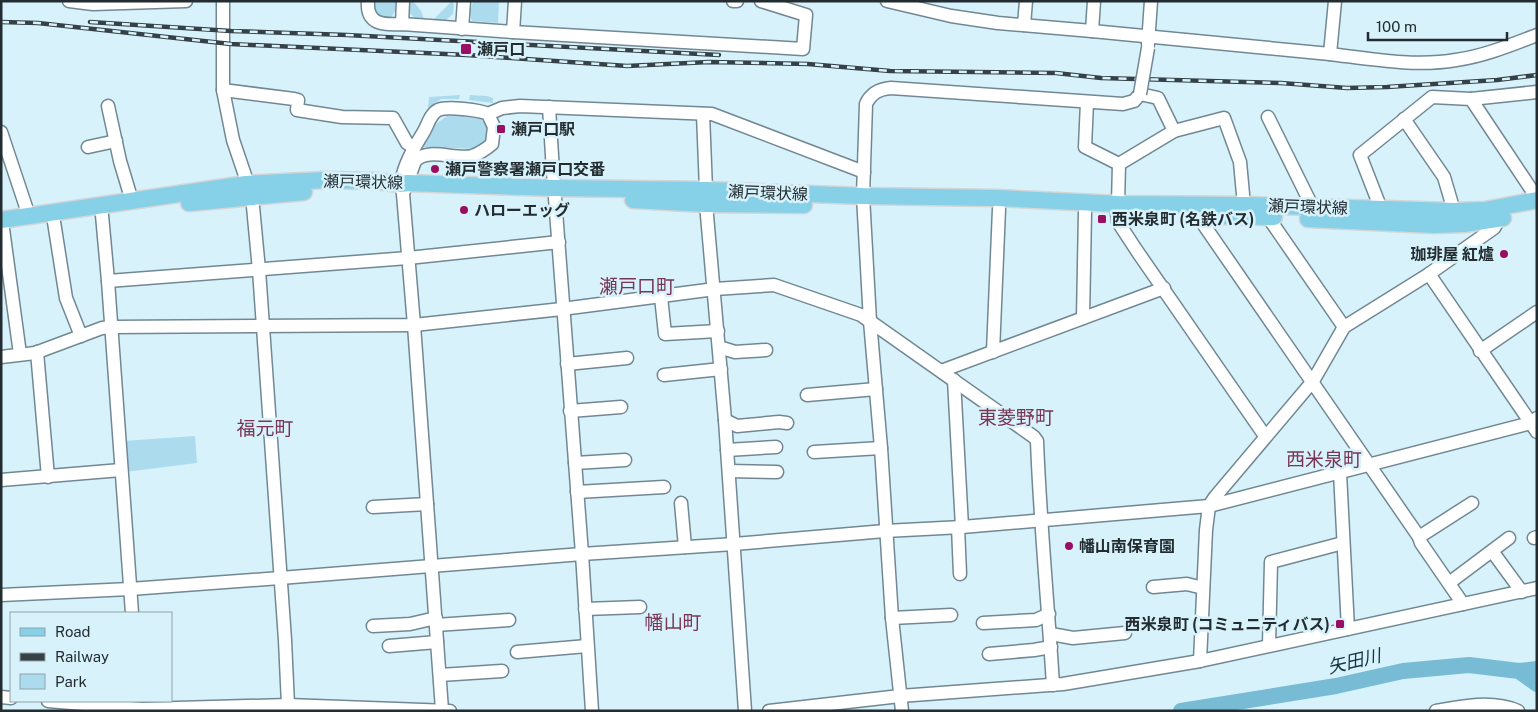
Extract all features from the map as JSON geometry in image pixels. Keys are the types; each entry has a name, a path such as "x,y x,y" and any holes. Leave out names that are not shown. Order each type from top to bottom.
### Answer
{"main road":[{"name":"瀬戸環状線","path":"2,226 30,216 132,201 249,190 353,191 404,187 554,193 628,199 706,197 863,201 1085,212 1117,209 1244,205 1454,211 1485,210 1537,199"},
{"name":"瀬戸環状線","path":"2,226 54,222 249,190"},
{"name":"瀬戸環状線","path":"863,201 996,198 1197,215 1434,225 1464,224 1537,211"}],"street":[{"path":"69,1 94,4 186,1"},
{"path":"222,1 223,90 233,140 249,190 259,270 288,705"},
{"path":"368,1 369,15 376,22 384,25 402,24 803,49 806,15 761,1"},
{"path":"402,1 402,24"},
{"path":"462,29 464,1"},
{"path":"513,32 516,1"},
{"path":"733,1 738,1"},
{"path":"888,1 933,6 976,21 1092,31 1148,42 1330,54 1391,62 1456,60 1498,50 1537,35"},
{"path":"1024,25 1026,1"},
{"path":"1092,31 1094,1"},
{"path":"901,704 892,618 881,448 870,322 863,201 866,104 874,92 891,88 1122,104 1134,101 1140,94 1148,42 1151,1"},
{"path":"1330,54 1335,1"},
{"path":"223,90 298,100 296,110 342,116 393,118 408,143 413,147"},
{"path":"1381,209 1360,155 1432,98 1471,99 1537,92"},
{"path":"1140,94 1158,98 1174,131"},
{"path":"1471,99 1537,199"},
{"path":"1087,102 1086,147 1119,164"},
{"path":"108,106 132,201"},
{"path":"442,710 404,187 413,147 423,134 431,117 437,110 445,108 480,111 488,114 502,108 520,106 712,114 864,172"},
{"path":"549,107 592,711"},
{"path":"404,187 416,161 423,155 470,156 483,152 492,144 494,128 488,114"},
{"path":"703,114 706,197 726,420 745,711"},
{"path":"1268,117 1313,208"},
{"path":"1119,164 1174,131 1224,118 1240,162 1244,205"},
{"path":"1404,119 1444,177 1454,211"},
{"path":"2,132 30,216"},
{"path":"88,147 116,141"},
{"path":"1119,164 1118,222 1265,436"},
{"path":"993,352 999,209"},
{"path":"1083,318 1085,212"},
{"path":"102,215 112,327 132,612"},
{"path":"1197,215 1313,381 1463,604"},
{"path":"1268,217 1344,327"},
{"path":"1200,661 1206,530 1210,506 1265,436 1313,381 1344,327 1429,274 1494,228 1499,219"},
{"path":"54,222 66,298 81,336"},
{"path":"2,226 20,354"},
{"path":"108,282 408,258 558,242"},
{"path":"1,595 130,589 432,567 1210,506 1535,424 1480,351 1429,274"},
{"path":"1,357 37,352 102,328 112,327 414,325 562,309 715,289 774,285 860,315 954,380 1037,441 1040,520 1054,686"},
{"path":"941,371 1164,288"},
{"path":"661,297 665,334 718,331"},
{"path":"1480,351 1537,312"},
{"path":"719,347 735,352 766,350"},
{"path":"37,352 48,476"},
{"path":"567,364 627,358"},
{"path":"664,375 721,369"},
{"path":"954,380 960,574"},
{"path":"808,394 876,389"},
{"path":"570,411 622,407"},
{"path":"726,420 737,426 787,423"},
{"path":"727,450 776,447"},
{"path":"814,452 881,448"},
{"path":"575,463 625,460"},
{"path":"1,480 122,470"},
{"path":"729,471 777,472"},
{"path":"1340,473 1348,628"},
{"path":"577,492 664,487"},
{"path":"681,503 685,547"},
{"path":"1419,537 1472,503"},
{"path":"373,507 428,504"},
{"path":"1450,583 1510,538"},
{"path":"1269,645 1271,562 1343,543"},
{"path":"1492,551 1522,592"},
{"path":"1153,587 1186,584 1204,588"},
{"path":"769,711 901,704 1054,686 1200,661 1537,588"},
{"path":"585,609 640,607"},
{"path":"983,623 1036,620 1049,614"},
{"path":"892,618 951,615"},
{"path":"373,626 509,620"},
{"path":"989,654 1034,650 1051,640 1125,633"},
{"path":"389,646 437,642"},
{"path":"517,652 587,646"},
{"path":"440,675 502,671"},
{"path":"71,702 141,705 288,705 450,711"},
{"path":"1436,711 1467,705 1509,707 1518,711"}],"green space":[{"path":"370,1 396,1 395,11 389,21 372,16"},
{"path":"409,1 413,1 421,11 424,19 415,18 408,12"},
{"path":"452,1 454,5 453,14 446,20 433,20"},
{"path":"499,1 498,23 472,21 470,12 473,2"},
{"path":"460,95 459,99 441,99 428,108 429,97"},
{"path":"470,95 493,98 493,103 469,100"},
{"path":"447,116 471,116 482,120 487,130 483,147 478,149 424,147 421,145 436,124"},
{"path":"195,436 197,463 125,472 123,441"}],"waterway":[{"name":"矢田川","path":"1181,711 1336,686 1403,671 1469,665 1519,671 1537,669"},
{"path":"1519,671 1537,684"}],"railway":[{"path":"1,22 38,23 231,44 467,55 627,66 709,62 808,64 890,71 1056,73 1101,78 1281,83 1347,88 1497,80 1537,75"},
{"path":"90,22 231,31 347,35 719,55"}],"place":[{"name":"瀬戸口","path":"466,49"},
{"name":"瀬戸口駅","path":"501,129"},
{"name":"瀬戸警察署瀬戸口交番","path":"435,169"},
{"name":"ハローエッグ","path":"464,210"},
{"name":"西米泉町 (名鉄バス)","path":"1102,219"},
{"name":"珈琲屋 紅爐","path":"1504,254"},
{"name":"幡山南保育園","path":"1069,546"},
{"name":"西米泉町 (コミュニティバス)","path":"1340,624"}],"district":[{"name":"瀬戸口町","path":"637,286"},
{"name":"東菱野町","path":"1016,417"},
{"name":"福元町","path":"265,428"},
{"name":"西米泉町","path":"1324,459"},
{"name":"幡山町","path":"673,622"}]}
